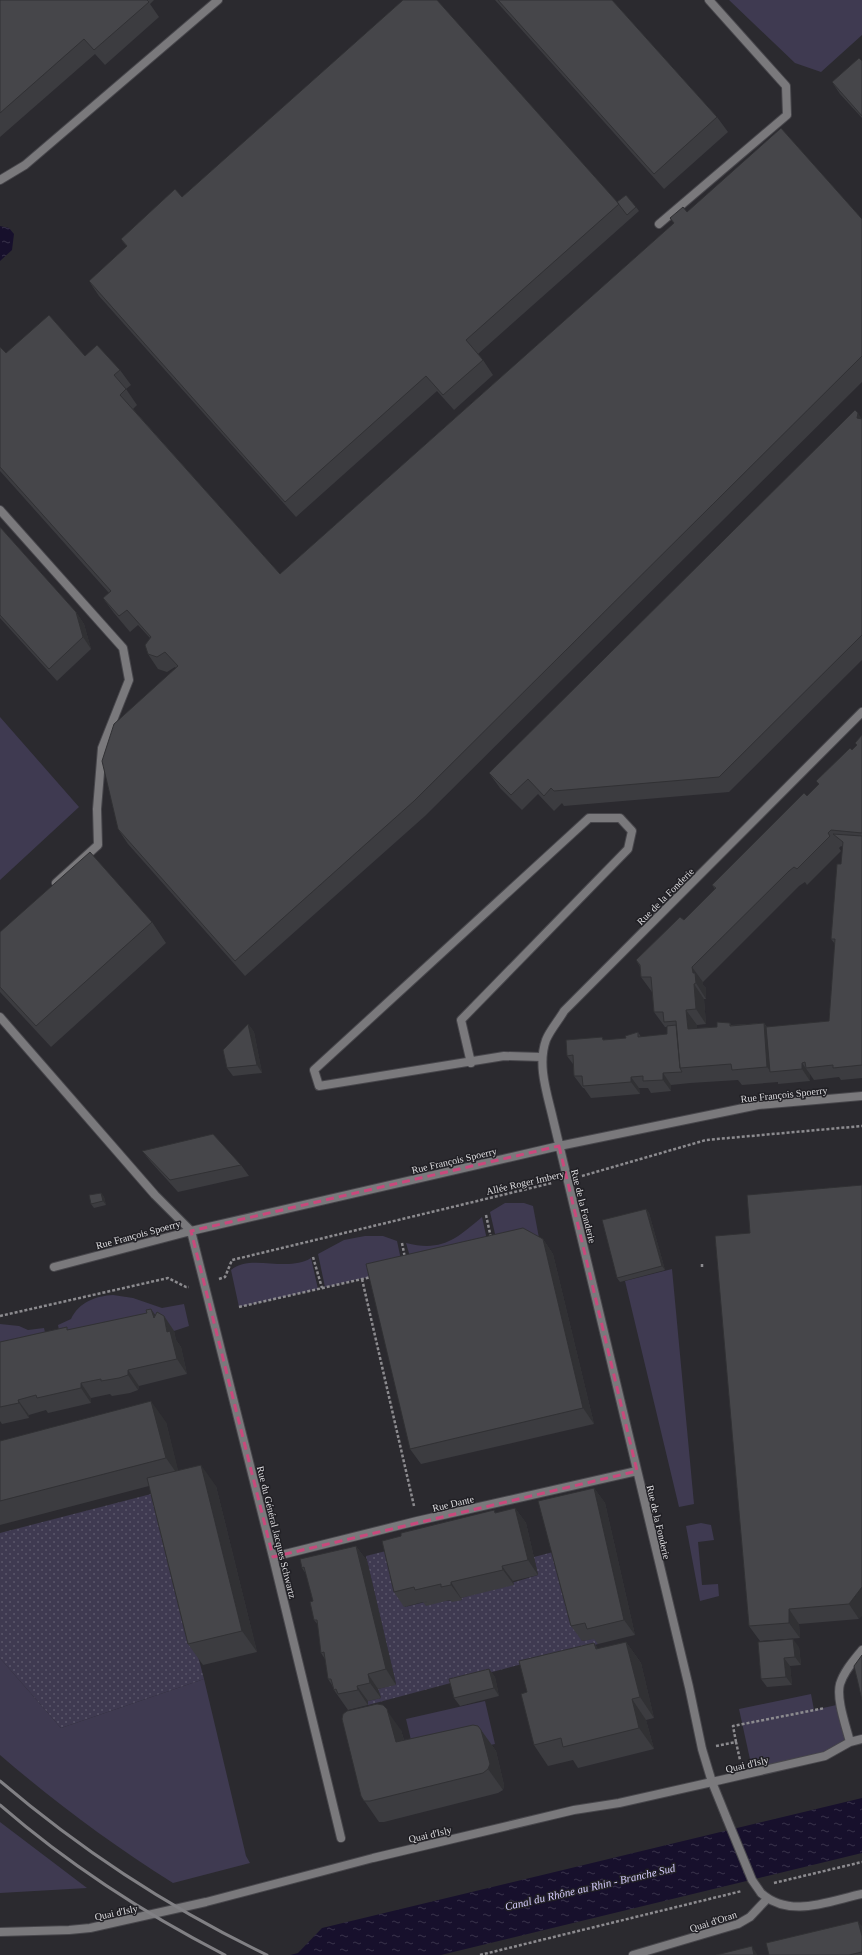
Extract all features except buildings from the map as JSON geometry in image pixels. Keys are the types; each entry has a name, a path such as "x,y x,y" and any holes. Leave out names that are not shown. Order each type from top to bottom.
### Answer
{"street":[{"path":"0,180 25,165 218,0"},
{"path":"659,224 787,115 786,86 709,0"},
{"path":"0,510 123,648 129,680 102,748 97,809 98,845 52,886"},
{"name":"Rue de la Fonderie","path":"764,1896 752,1880 712,1782 702,1749 689,1687 559,1146 544,1081 542,1057 547,1039 564,1011 862,712"},
{"path":"471,1063 461,1020 628,849 632,831 620,818 589,818 314,1070 319,1086 471,1063 504,1056 542,1057"},
{"path":"0,1017 150,1190 191,1231"},
{"name":"Rue François Spoerry","path":"54,1267 191,1231 559,1146 758,1105 862,1096"},
{"name":"Rue du Général Jacques Schwartz","path":"191,1231 273,1556 341,1838"},
{"name":"Rue Dante","path":"273,1556 417,1521 637,1471"},
{"path":"850,1742 841,1704 840,1684 846,1671 862,1650"},
{"name":"Quai d'Isly","path":"0,1932 90,1928 206,1902 373,1858 574,1810 619,1803 825,1756 850,1742 862,1739"},
{"path":"764,1896 781,1905 802,1907 862,1894"},
{"name":"Quai d'Oran","path":"632,1955 738,1924 750,1917 764,1896"}],"path":[{"name":"Allée Roger Imbery","path":"204,1282 224,1277 232,1260 568,1180 706,1140 862,1126"},
{"path":"486,1215 492,1242"},
{"path":"402,1242 406,1262"},
{"path":"314,1257 322,1288"},
{"path":"702,1264 702,1269"},
{"path":"239,1307 376,1276"},
{"path":"0,1316 168,1278 186,1287 204,1282"},
{"path":"362,1279 417,1521"},
{"path":"744,1775 733,1726 841,1704"},
{"path":"702,1749 736,1742"},
{"path":"770,1884 862,1862"},
{"path":"480,1955 747,1890"}],"highlighted area":[{"path":"559,1146 637,1471 273,1557 191,1231"}],"shaded area":[{"path":"729,0 862,0 862,35 821,72 795,63"},
{"path":"0,717 79,807 0,880"},
{"path":"505,1203 524,1203 533,1206 539,1238 498,1247 490,1212"},
{"path":"482,1217 489,1249 413,1267 406,1243 429,1246 448,1242 464,1232"},
{"path":"365,1236 383,1236 397,1241 403,1269 325,1287 318,1254 344,1240"},
{"path":"311,1258 318,1289 239,1307 231,1270 239,1265 248,1263 291,1264"},
{"path":"672,1269 694,1504 679,1507 625,1281"},
{"path":"113,1295 133,1298 162,1308 184,1304 189,1326 174,1331 62,1346 58,1325 71,1319 74,1313 83,1304 100,1297"},
{"path":"0,1324 19,1326 28,1330 44,1328 49,1349 0,1360"},
{"path":"155,1493 204,1679 61,1728 0,1658 0,1533"},
{"path":"701,1523 711,1525 714,1540 698,1542 702,1585 718,1584 719,1596 700,1601 686,1526"},
{"path":"390,1550 405,1607 425,1602 462,1600 461,1598 538,1575 534,1557 557,1551 582,1641 596,1638 598,1644 368,1705 368,1701 381,1698 378,1689 396,1684 366,1556"},
{"path":"0,1658 61,1728 204,1679 246,1856 250,1863 173,1883 106,1838 21,1773 0,1755"},
{"path":"811,1694 814,1710 841,1704 850,1742 825,1756 753,1773 739,1709"},
{"path":"485,1701 495,1744 416,1761 406,1719"},
{"path":"0,1822 87,1888 0,1893"}],"water":[{"path":"0,226 9,228 14,234 12,250 0,261"},
{"name":"Canal du Rhône au Rhin - Branche Sud","path":"862,1798 862,1853 441,1955 290,1955 298,1953 322,1928"}],"railway":[{"path":"0,1781 62,1831 128,1877 196,1918 267,1955"},
{"path":"0,1805 53,1848 108,1887 166,1923 225,1955"}]}
